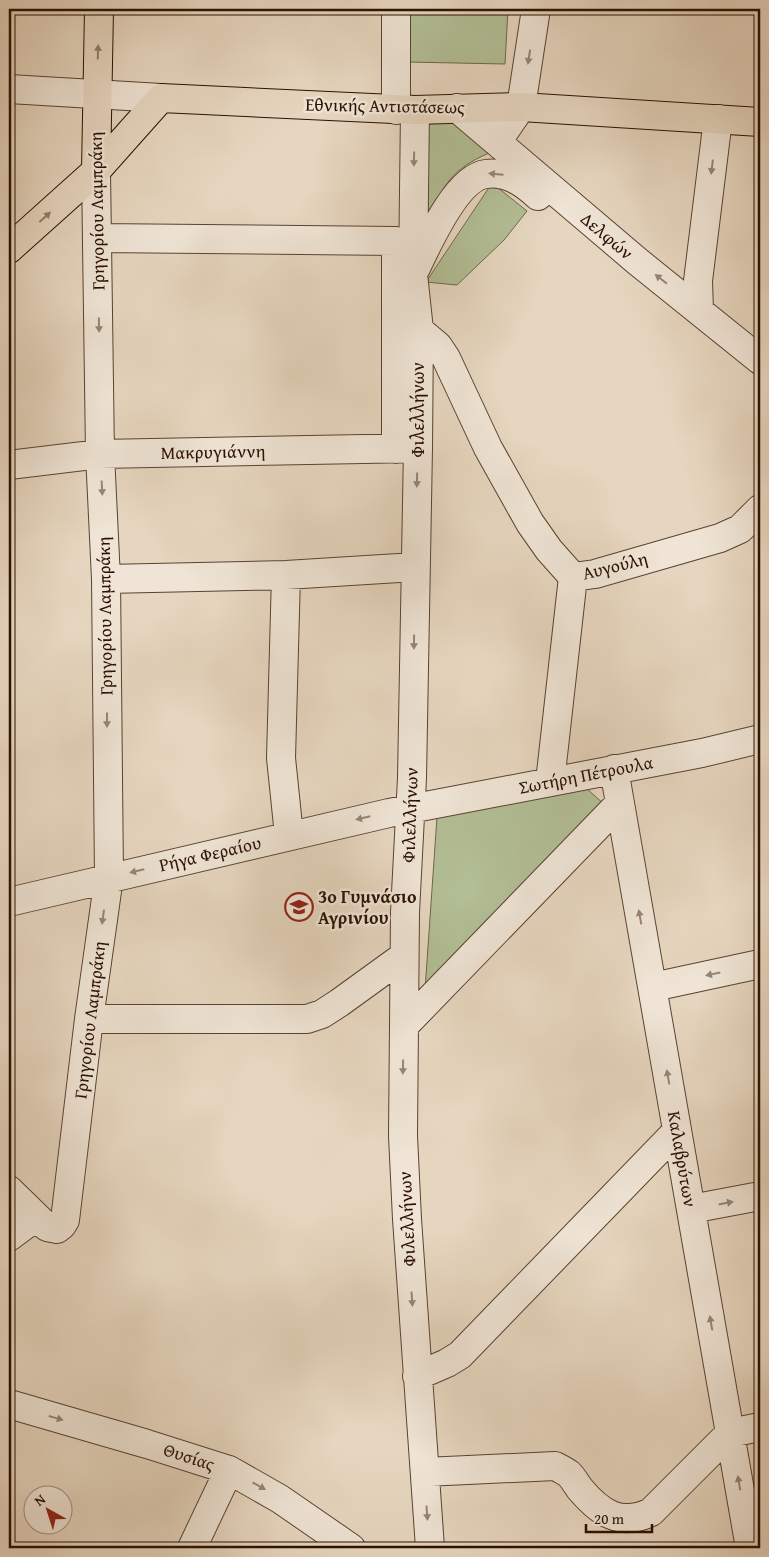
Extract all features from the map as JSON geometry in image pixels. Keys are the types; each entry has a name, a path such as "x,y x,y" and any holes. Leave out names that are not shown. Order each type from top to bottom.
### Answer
{"main road":[{"name":"Γρηγορίου Λαμπράκη","path":"96,171 99,9"},
{"name":"Εθνικής Αντιστάσεως","path":"161,98 405,110 521,107 760,122"},
{"path":"9,249 96,171 161,98"}],"street":[{"name":"Φιλελλήνων","path":"396,9 405,110 413,274 419,330 407,448 415,567 411,808 404,956 403,1136 417,1376 430,1548"},
{"path":"496,142 521,107 536,9"},
{"name":"Εθνικής Αντιστάσεως","path":"9,89 161,98"},
{"name":"Δελφών","path":"457,108 637,261 760,360"},
{"path":"699,310 698,281 718,119"},
{"path":"395,147 396,241 407,448"},
{"name":"Γρηγορίου Λαμπράκη","path":"36,1217 52,1229 57,1229 66,1220 89,1019 109,877 106,579 100,454 96,171"},
{"path":"413,274 436,227 461,190 478,176 496,173 519,181 612,258 619,262 637,261"},
{"path":"98,238 396,241"},
{"path":"419,330 438,346 446,358 488,448 530,523 548,550 573,577"},
{"name":"Μακρυγιάννη","path":"9,465 100,454 407,448"},
{"name":"Αυγούλη","path":"550,782 573,577 595,574 720,538 740,529 760,509"},
{"path":"106,579 286,575 415,567"},
{"path":"286,575 281,758 290,835"},
{"name":"Σωτήρη Πέτρουλα","path":"411,808 702,753 760,740"},
{"name":"Καλαβρύτων","path":"614,770 750,1548"},
{"path":"404,1026 619,804"},
{"name":"Ρήγα Φεραίου","path":"9,902 109,877 411,808"},
{"path":"89,1019 307,1019 322,1014 339,1003 404,956"},
{"path":"653,987 760,964"},
{"path":"417,1376 460,1355 677,1131"},
{"path":"9,1190 36,1217 9,1237"},
{"path":"691,1209 760,1196"},
{"name":"Θυσίας","path":"9,1404 138,1441 229,1470 280,1498 347,1547"},
{"path":"424,1472 555,1466 568,1474 589,1499 614,1516 626,1519 639,1518 651,1512 730,1433 760,1427"},
{"path":"192,1548 229,1470"}],"green space":[{"path":"409,9 508,9 505,64 407,62"},
{"path":"450,118 489,153 466,165 451,179 426,218 421,121"},
{"path":"492,183 527,211 504,240 457,285 426,282"},
{"path":"586,788 605,805 425,990 437,817"}],"place":[{"name":"3ο Γυμνάσιο Αγρινίου","path":"299,907"}]}
